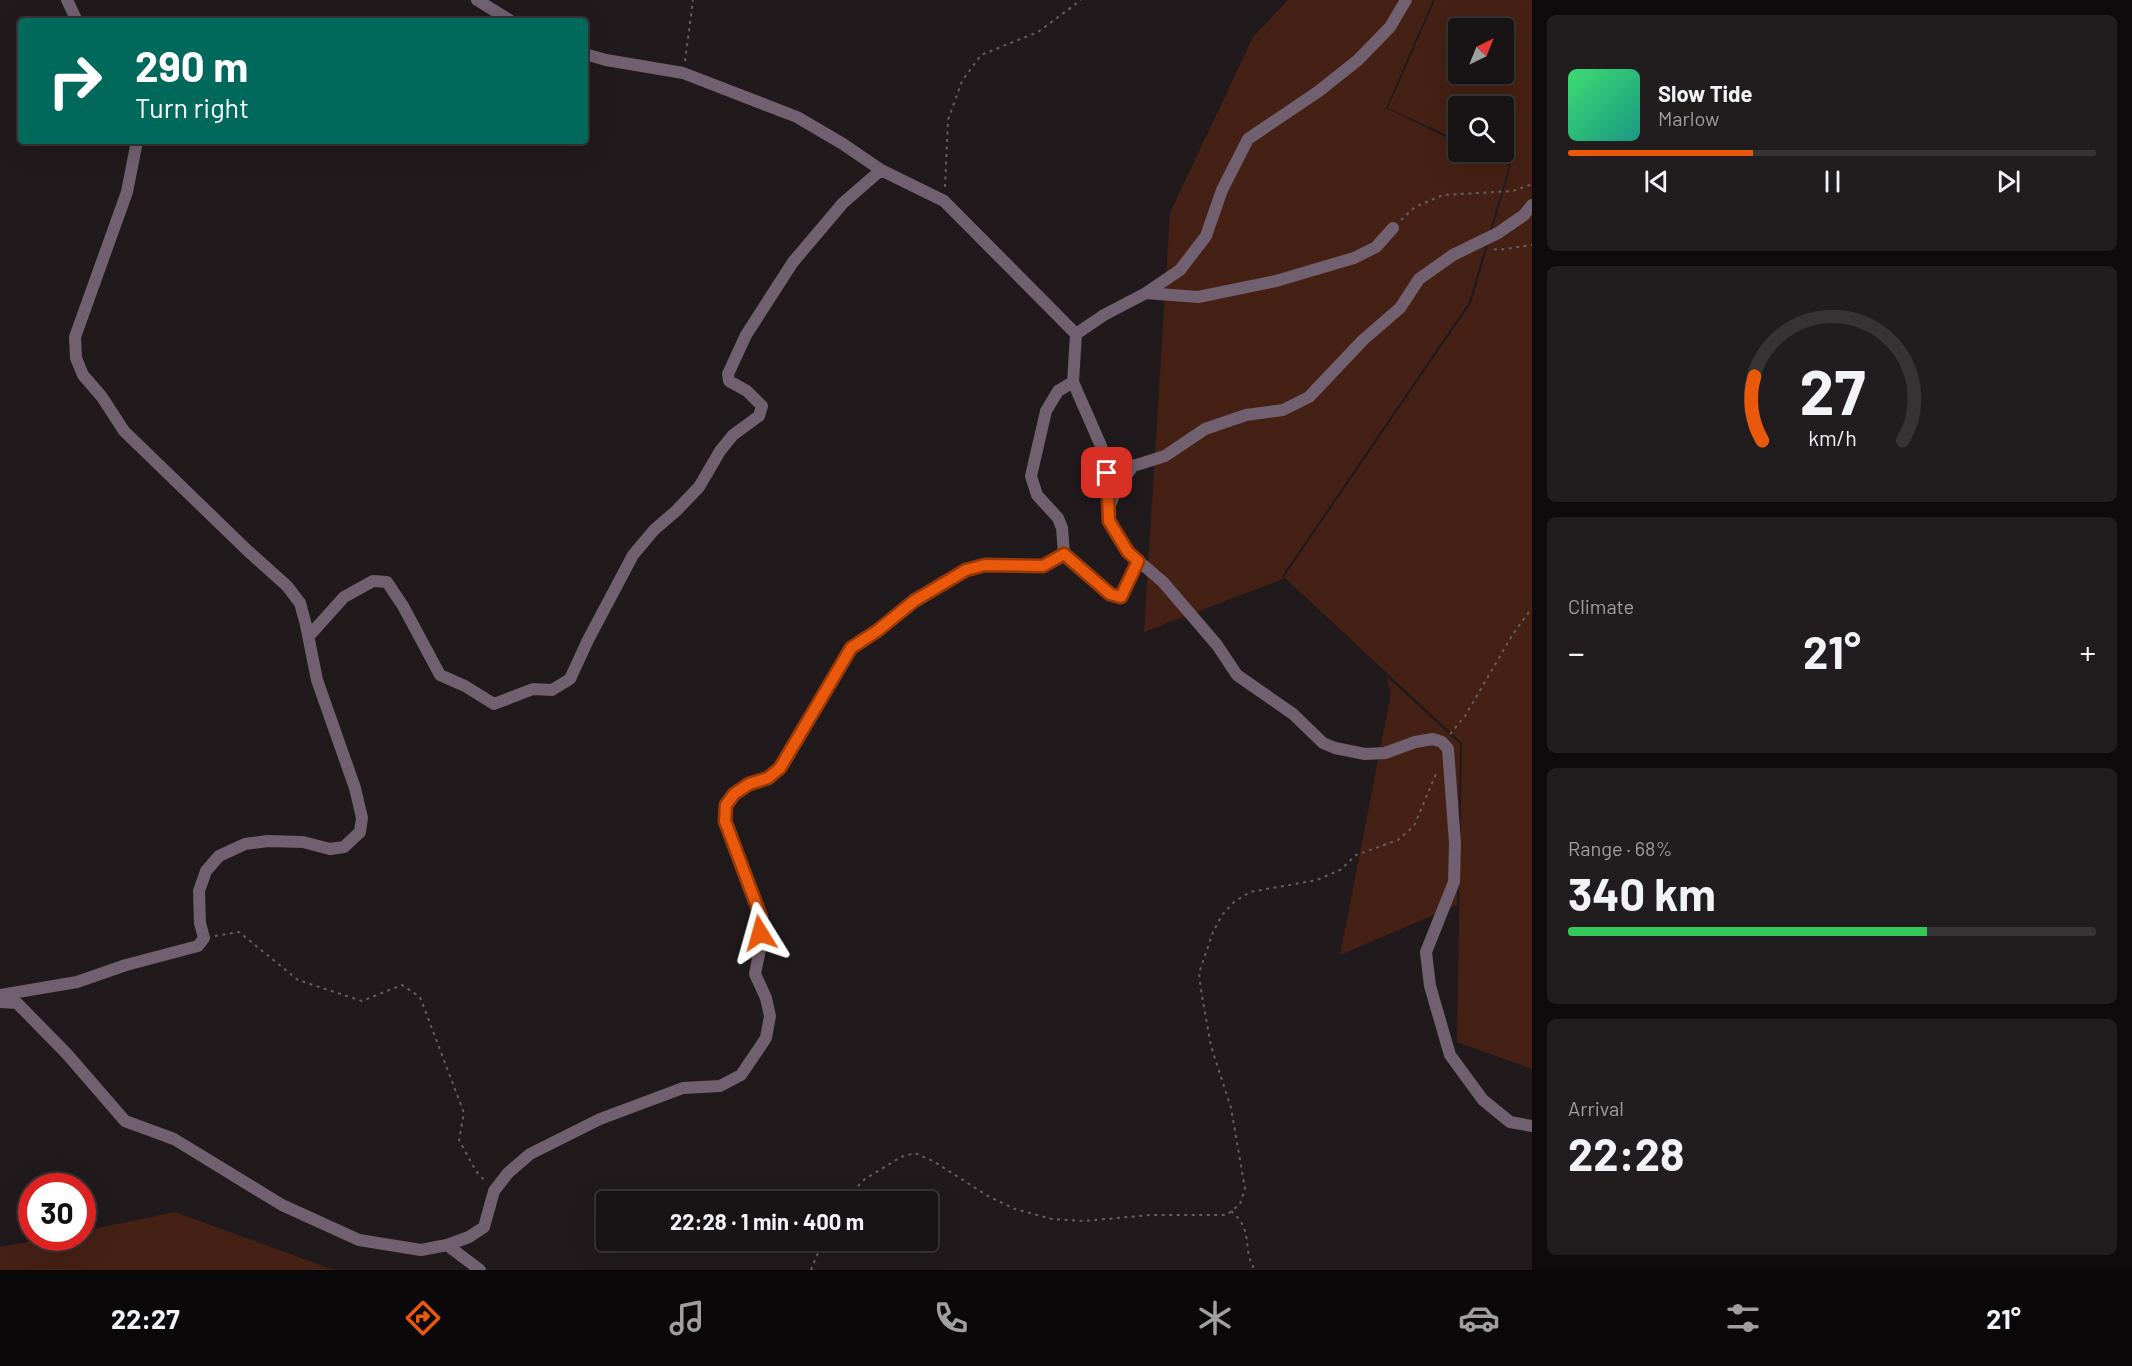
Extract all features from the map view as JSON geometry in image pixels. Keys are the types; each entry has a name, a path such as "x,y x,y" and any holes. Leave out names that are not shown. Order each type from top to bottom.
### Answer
{"street":[{"path":"67,0 76,18"},
{"path":"477,0 506,18"},
{"path":"1076,334 1180,270 1206,236 1222,190 1248,139 1320,91 1358,60 1390,27 1406,0"},
{"path":"588,55 683,73 797,117 881,170 944,201 1076,334 1073,382 1101,446 1107,473 1109,521 1128,552 1163,582 1217,645 1237,675 1293,714 1323,743 1335,748 1375,754 1415,742 1433,740 1442,742 1448,749 1455,843 1454,882 1426,952 1430,986 1450,1055 1476,1091 1483,1100 1510,1122 1532,1126"},
{"path":"0,994 77,982 158,955 198,946 204,938 200,923 199,891 206,871 219,856 245,844 268,841 303,842 330,849 344,847 360,832 362,818 317,680 300,603 287,586 124,431 83,375 76,358 75,337 127,192 135,144"},
{"path":"309,636 344,597 374,581 387,582 404,606 440,675 465,686 494,704 533,689 552,690 570,679 633,555 654,530 699,487 720,451 733,435 759,416 762,406 757,400 729,381 728,374 746,334 793,262 843,203 881,170"},
{"path":"1107,512 1117,488 1133,466 1165,456 1205,429 1246,415 1283,410 1309,397 1363,340 1400,308 1419,279 1453,255 1498,233 1524,215 1532,205"},
{"path":"1146,293 1198,297 1276,281 1354,258 1376,248 1393,228"},
{"path":"1073,382 1058,391 1046,411 1031,476 1037,495 1058,518 1062,528 1064,554 1110,594 1121,597 1138,561"},
{"path":"1103,455 1133,466"},
{"path":"0,1002 16,1004 67,1054 125,1121 174,1139 282,1205 359,1240 421,1250 447,1245 469,1237 484,1227 494,1191 508,1173 530,1154 600,1119 682,1089 720,1086 741,1075 766,1038 770,1016 766,998 755,974 760,949 761,917 725,821 726,805 734,794 749,784 768,778 780,768 851,648 877,631 914,601 966,570 985,565 1043,566 1064,554"},
{"path":"447,1245 480,1270"}],"path":[{"path":"683,73 693,0"},
{"path":"944,201 948,120 962,81 981,56 1038,32 1081,0"},
{"path":"1393,228 1415,207 1443,195 1514,190 1532,184"},
{"path":"1474,244 1498,250 1532,244"},
{"path":"1442,742 1465,716 1513,634 1532,608"},
{"path":"853,1191 865,1179 901,1157 915,1153 933,1161 988,1196 1015,1209 1052,1219 1083,1221 1151,1215 1227,1215 1240,1204 1245,1189 1231,1108 1204,1016 1199,973 1213,932 1222,915 1234,902 1250,892 1317,880 1340,870 1356,855 1398,840 1414,826 1437,772"},
{"path":"204,938 239,932 298,980 362,1001 402,986 420,997 464,1113 459,1140 476,1171 494,1191"},
{"path":"1232,1211 1245,1227 1254,1270"},
{"path":"811,1270 819,1251"}],"shaded area":[{"path":"1288,0 1433,0 1386,108 1448,138 1448,162 1500,162 1509,166 1469,302 1282,576 1283,579 1144,632 1170,213 1253,37"},
{"path":"1435,0 1532,0 1532,1069 1457,1042 1462,743 1284,577 1471,303 1511,165 1504,162 1514,162 1514,96 1448,96 1448,135 1388,108"},
{"path":"1386,676 1460,744 1457,905 1340,955 1391,694"},
{"path":"175,1212 334,1270 0,1270 0,1247 18,1244 18,1251 96,1251 96,1228"}],"route":[{"path":"760,933 761,917 725,821 726,805 734,794 749,784 768,778 780,768 851,648 877,631 914,601 966,570 985,565 1003,564 1043,566 1064,554 1110,594 1121,597 1138,561 1128,552 1109,521 1107,473"}]}
